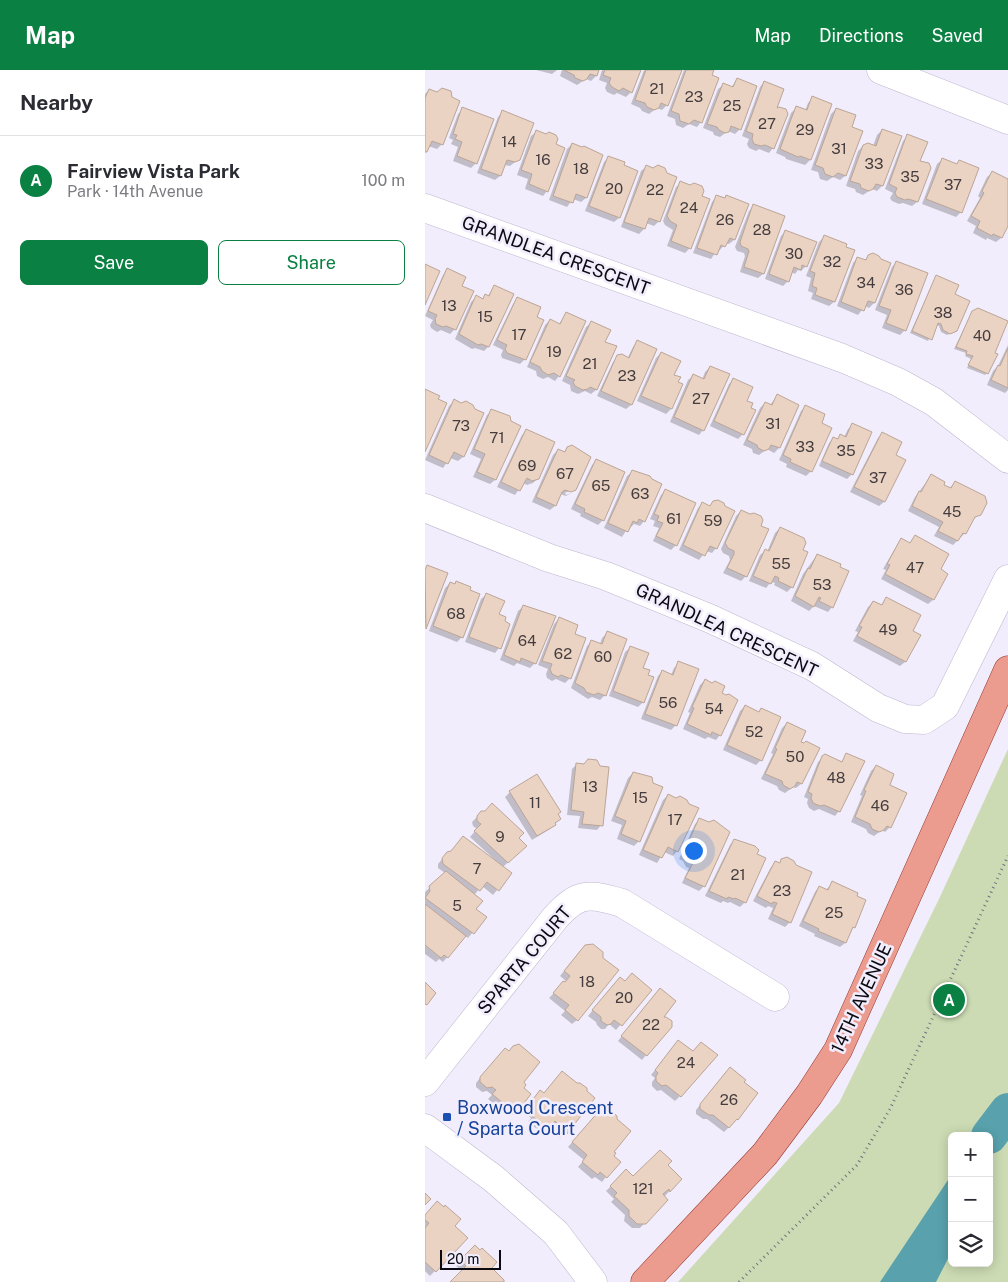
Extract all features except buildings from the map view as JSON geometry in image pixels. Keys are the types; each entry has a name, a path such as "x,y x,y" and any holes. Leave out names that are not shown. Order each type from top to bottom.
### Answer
{"main road":[{"name":"14TH AVENUE","path":"645,1282 765,1154 809,1095 838,1050 1008,670"}],"street":[{"path":"881,70 1008,120"},
{"name":"GRANDLEA CRESCENT","path":"425,208 842,358 898,382 934,402 1008,459"},
{"name":"GRANDLEA CRESCENT","path":"425,508 549,558 606,576 711,619 812,666 878,708 905,719 925,720 945,706 1008,579"},
{"name":"SPARTA COURT","path":"425,1082 555,918 567,904 582,897 599,896 621,903 775,997"},
{"path":"425,1128 494,1179 556,1233 593,1282"}],"path":[{"path":"739,1282 857,1165 890,1109 1008,856"}],"green space":[{"path":"1008,749 1008,1282 678,1282 839,1103 939,899"}],"water":[{"path":"1008,1112 1008,1129 993,1151 993,1132 990,1132"},
{"path":"948,1180 948,1259 936,1282 880,1282"}],"waterway":[{"path":"992,1132 1008,1111"}],"place":[{"name":"Fairview Vista Park","path":"949,1000"},
{"name":"Boxwood Crescent / Sparta Court","path":"447,1117"}]}
